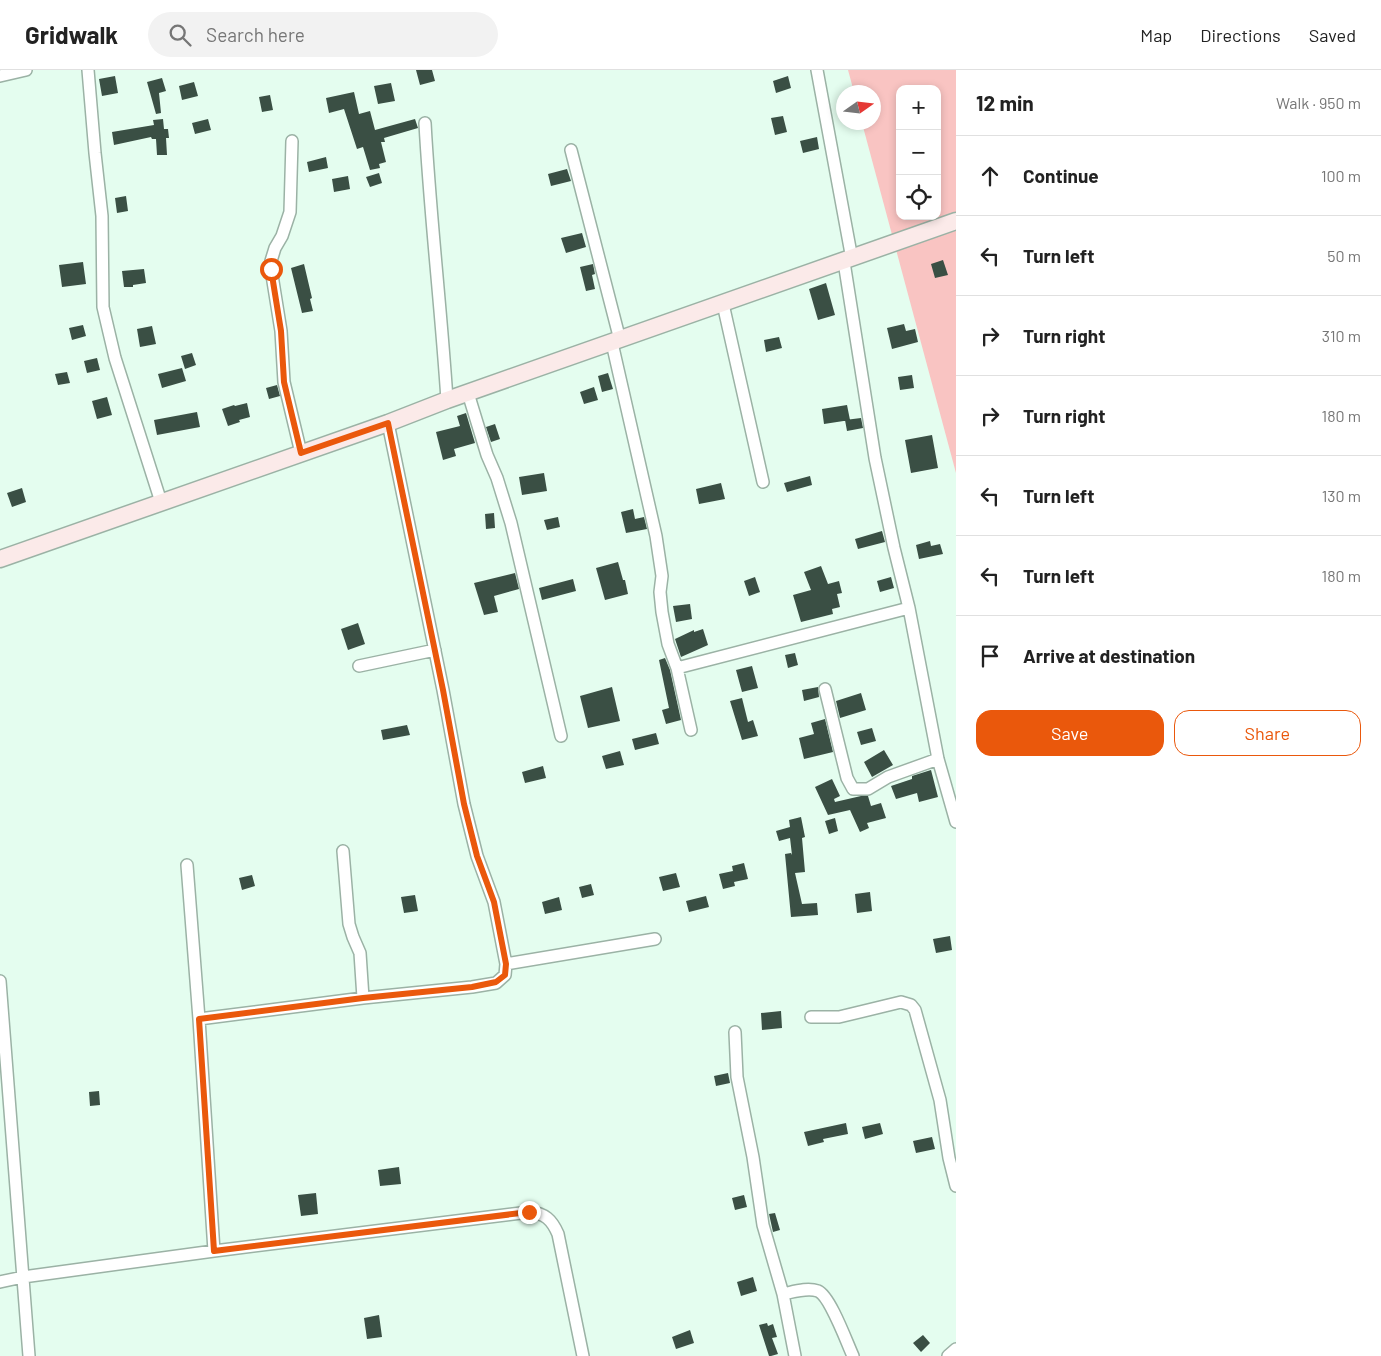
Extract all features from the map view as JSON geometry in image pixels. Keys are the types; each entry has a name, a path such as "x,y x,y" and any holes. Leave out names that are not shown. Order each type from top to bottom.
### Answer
{"street":[{"path":"0,76 26,70"},
{"path":"88,70 102,216 103,307 115,358 161,502"},
{"path":"817,70 848,260 876,458 894,548 909,608 938,759 956,822"},
{"path":"425,122 448,400"},
{"path":"292,141 290,212 282,236 274,248 271,269 281,331 284,382 301,453"},
{"path":"571,150 616,341 656,536 662,576 660,592 662,612 668,644 677,668 691,730"},
{"path":"0,559 956,221"},
{"path":"723,304 763,482"},
{"path":"468,393 511,523 562,736"},
{"path":"199,1019 363,998 472,987 496,982 505,975 506,964 494,902 477,856 464,804 435,650 388,423"},
{"path":"677,668 909,608"},
{"path":"359,666 435,650"},
{"path":"825,689 847,778 853,789 868,789 888,777 938,759"},
{"path":"343,851 349,924 352,937 360,953 363,998"},
{"path":"188,865 214,1251"},
{"path":"506,964 655,939"},
{"path":"0,981 29,1356"},
{"path":"811,1017 840,1017 901,1002 912,1005 940,1100 949,1158 956,1186"},
{"path":"735,1032 737,1077 753,1157 763,1225 783,1294 795,1356"},
{"path":"0,1282 23,1277 214,1251 537,1212 548,1217 558,1234 583,1356"},
{"path":"783,1294 809,1290 819,1291 828,1300 853,1356"},
{"path":"948,1356 956,1349"}],"shaded area":[{"path":"848,70 956,70 956,473 864,130 881,130 881,85 852,85"}],"building":[{"path":"416,70 432,70 435,81 420,85"},
{"path":"115,76 118,93 102,96 99,79"},
{"path":"788,76 791,88 776,93 773,81"},
{"path":"162,78 166,91 159,93 161,113 156,114 147,82"},
{"path":"194,82 198,96 182,100 179,86"},
{"path":"391,83 395,101 378,104 374,86"},
{"path":"354,92 359,114 370,111 375,130 415,119 418,128 384,138 385,142 381,142 386,162 379,164 380,168 370,170 363,147 357,149 344,109 329,113 326,98"},
{"path":"270,95 273,110 262,112 259,97"},
{"path":"783,116 787,132 775,135 771,118"},
{"path":"163,119 164,129 168,129 169,138 166,138 167,155 157,155 156,139 151,137 114,145 112,132 154,125 153,120"},
{"path":"208,119 211,130 195,134 192,123"},
{"path":"817,137 819,149 803,153 800,141"},
{"path":"326,157 328,168 309,172 307,162"},
{"path":"567,169 571,181 551,186 548,174"},
{"path":"379,173 382,183 370,187 366,177"},
{"path":"348,176 350,189 334,192 332,179"},
{"path":"126,196 128,211 117,213 115,198"},
{"path":"582,233 586,247 566,253 561,238"},
{"path":"943,260 948,275 935,278 931,264"},
{"path":"83,262 86,284 62,287 59,265"},
{"path":"304,264 313,311 302,313 291,268"},
{"path":"593,264 595,274 592,275 595,289 586,291 580,267"},
{"path":"144,269 146,283 133,285 133,287 124,287 122,271"},
{"path":"826,283 835,315 818,320 809,289"},
{"path":"904,324 906,331 915,329 918,342 892,349 887,328"},
{"path":"83,325 86,336 72,340 69,328"},
{"path":"152,326 156,344 140,347 137,329"},
{"path":"779,337 782,348 766,352 764,340"},
{"path":"192,353 196,365 185,369 181,356"},
{"path":"97,358 100,370 87,373 84,361"},
{"path":"182,368 186,381 162,388 158,374"},
{"path":"67,372 70,383 58,385 55,374"},
{"path":"608,373 613,389 602,392 598,376"},
{"path":"912,375 914,388 900,390 898,377"},
{"path":"277,385 280,396 269,399 266,388"},
{"path":"594,387 598,400 584,404 580,392"},
{"path":"107,397 112,415 97,419 92,401"},
{"path":"247,403 250,417 228,426 222,409"},
{"path":"847,405 850,420 824,424 822,409"},
{"path":"197,412 200,427 157,435 154,420"},
{"path":"466,413 475,443 454,449 456,456 443,460 436,432 460,426 457,416"},
{"path":"861,418 863,428 847,431 845,420"},
{"path":"495,424 500,439 491,442 486,427"},
{"path":"932,435 938,468 911,473 905,440"},
{"path":"544,473 547,491 522,495 519,477"},
{"path":"810,476 812,485 787,492 784,483"},
{"path":"721,483 725,499 699,504 696,489"},
{"path":"22,488 26,502 12,507 7,493"},
{"path":"633,509 635,519 644,517 647,529 626,533 621,512"},
{"path":"494,513 495,528 486,529 485,514"},
{"path":"558,517 560,527 547,530 544,520"},
{"path":"882,531 885,542 858,549 855,539"},
{"path":"930,541 931,546 940,544 943,554 919,559 916,545"},
{"path":"618,562 628,594 605,600 596,568"},
{"path":"821,566 828,584 839,581 842,593 837,594 840,607 832,609 833,614 801,622 793,595 811,590 804,572"},
{"path":"515,573 519,589 494,596 498,612 484,615 474,583"},
{"path":"755,577 760,592 749,596 744,581"},
{"path":"891,577 894,588 880,592 877,581"},
{"path":"573,579 576,591 542,600 539,588"},
{"path":"690,604 692,619 676,622 673,606"},
{"path":"358,623 365,644 348,650 341,629"},
{"path":"703,629 708,645 681,657 675,639 694,630 694,632"},
{"path":"795,653 798,665 788,668 785,655"},
{"path":"665,658 670,670 681,720 666,724 662,710 669,708 659,660"},
{"path":"752,666 758,688 742,692 736,670"},
{"path":"612,687 620,721 588,728 580,696"},
{"path":"818,687 819,697 804,701 802,690"},
{"path":"861,693 866,710 840,718 836,701"},
{"path":"742,698 748,722 753,720 758,736 742,740 730,701"},
{"path":"825,719 833,752 804,759 799,738 814,734 811,723"},
{"path":"407,725 410,735 383,740 381,730"},
{"path":"872,728 876,741 861,745 857,732"},
{"path":"656,733 659,744 635,750 632,739"},
{"path":"884,750 893,765 872,777 864,762"},
{"path":"620,751 624,765 606,769 602,756"},
{"path":"543,766 546,778 525,783 522,772"},
{"path":"931,770 938,797 919,802 917,793 896,799 891,786"},
{"path":"832,779 840,796 834,799 835,802 868,796 871,806 881,803 886,818 867,823 869,828 860,832 850,810 828,815 815,787"},
{"path":"801,817 805,837 802,838 805,872 795,873 802,904 817,903 818,915 791,917 785,854 791,853 792,855 790,838 779,841 776,831 790,827 789,820"},
{"path":"835,818 838,831 829,834 825,821"},
{"path":"744,863 748,879 734,882 735,886 723,889 719,874 733,871 732,866"},
{"path":"676,873 680,887 663,891 659,877"},
{"path":"252,875 255,886 242,890 239,878"},
{"path":"591,884 594,895 582,898 579,887"},
{"path":"870,892 872,911 857,913 855,894"},
{"path":"415,895 418,911 404,913 401,897"},
{"path":"706,896 709,907 689,912 686,901"},
{"path":"559,897 562,910 545,914 542,902"},
{"path":"950,936 952,950 936,953 933,939"},
{"path":"781,1011 782,1028 762,1030 761,1013"},
{"path":"728,1073 730,1083 716,1086 714,1076"},
{"path":"99,1091 100,1105 90,1106 89,1092"},
{"path":"846,1123 848,1134 823,1139 824,1142 808,1146 804,1132"},
{"path":"880,1123 883,1134 865,1139 862,1127"},
{"path":"932,1137 935,1149 916,1153 913,1141"},
{"path":"399,1167 401,1184 380,1186 378,1170"},
{"path":"316,1193 318,1214 301,1216 298,1195"},
{"path":"744,1195 747,1207 735,1210 732,1198"},
{"path":"775,1213 780,1230 773,1232 769,1214"},
{"path":"753,1277 757,1291 741,1296 737,1282"},
{"path":"379,1315 382,1337 367,1339 364,1318"},
{"path":"767,1323 768,1326 773,1324 777,1337 772,1338 778,1354 771,1356 769,1356 759,1325"},
{"path":"690,1330 694,1343 676,1349 672,1337"},
{"path":"923,1335 930,1343 921,1352 913,1343"}],"route":[{"path":"271,269 281,331 284,382 301,453 388,423 443,690 464,804 477,856 494,902 506,964 505,975 496,982 472,987 309,1004 199,1019 214,1251 529,1212"}]}
